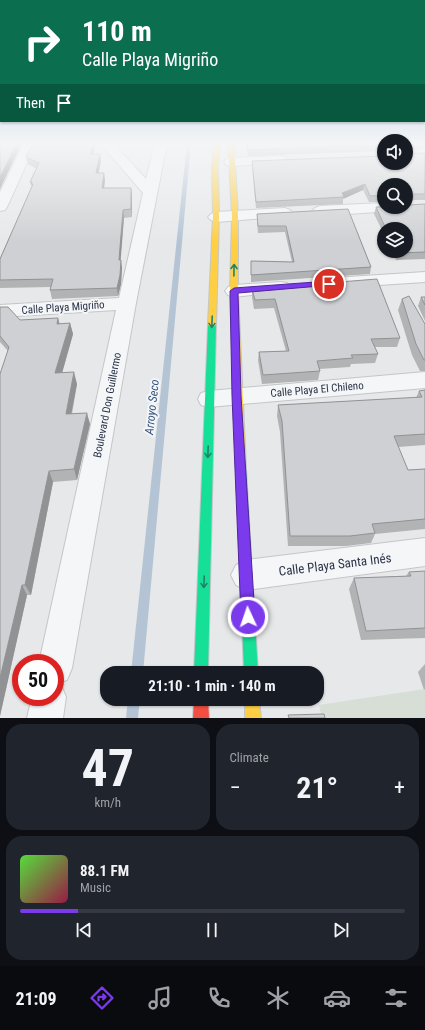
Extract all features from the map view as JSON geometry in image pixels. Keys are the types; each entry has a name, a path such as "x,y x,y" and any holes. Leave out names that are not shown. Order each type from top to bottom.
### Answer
{"main road":[{"path":"202,666 216,217 215,177"},
{"path":"232,177 235,216 234,291 237,396 251,666"},
{"path":"200,718 201,706"},
{"path":"252,706 253,718"}],"street":[{"path":"136,177 151,193"},
{"name":"Boulevard Don Guillermo","path":"58,654 127,303 154,177"},
{"path":"0,207 7,178"},
{"path":"216,217 377,208"},
{"path":"329,284 425,277"},
{"path":"234,291 298,286"},
{"name":"Calle Playa Migriño","path":"0,311 127,303"},
{"name":"Calle Playa El Chileno","path":"210,399 425,380"},
{"name":"Calle Playa Santa Inés","path":"246,575 425,552"},
{"path":"45,718 47,706"}],"shaded area":[{"path":"425,689 425,718 322,718 319,706 324,706 324,704"}],"building":[{"path":"33,177 104,177 102,188 131,188 131,209 123,210 119,260 121,260 120,275 117,288 50,290 53,279 0,280 0,259 33,184 30,182"},
{"path":"254,177 425,177 425,194 413,194 413,178 377,178 377,196 370,196 365,184 342,193 344,197 256,202"},
{"path":"425,204 425,252 413,252 413,222 383,222 379,214 413,214 413,205"},
{"path":"348,209 371,267 251,275 251,261 294,262 286,226 258,226 257,214"},
{"path":"377,279 400,338 371,339 378,354 351,355 353,358 317,361 320,371 263,375 259,352 289,351 275,299 255,300 252,289"},
{"path":"409,296 425,324 425,360 416,344 402,299"},
{"path":"421,297 425,297 425,305"},
{"path":"0,307 8,307 20,320 58,318 57,324 70,323 55,373 74,372 66,414 87,413 74,469 49,471 25,585 22,585 0,678 0,374 9,347 0,336"},
{"path":"425,390 425,434 394,436 408,470 425,469 425,519 372,524 375,533 350,536 290,536 282,421 278,405 422,397 419,391"},
{"path":"425,571 425,628 366,631 354,578 411,576 409,572"},
{"path":"324,714 325,718 289,718 288,715"}],"waterway":[{"name":"Arroyo Seco","path":"138,666 186,177"},
{"name":"Arroyo Seco","path":"132,718 133,706"}],"traffic: fast":[{"path":"201,666 212,325"},
{"path":"241,469 251,666"}],"traffic: slow":[{"path":"212,325 216,217 215,177"},
{"path":"233,177 235,216 234,291 241,469"},
{"path":"252,706 253,718"}],"traffic: jam":[{"path":"201,706 201,718"}],"route":[{"path":"248,617 237,396 234,291 329,284"}]}
